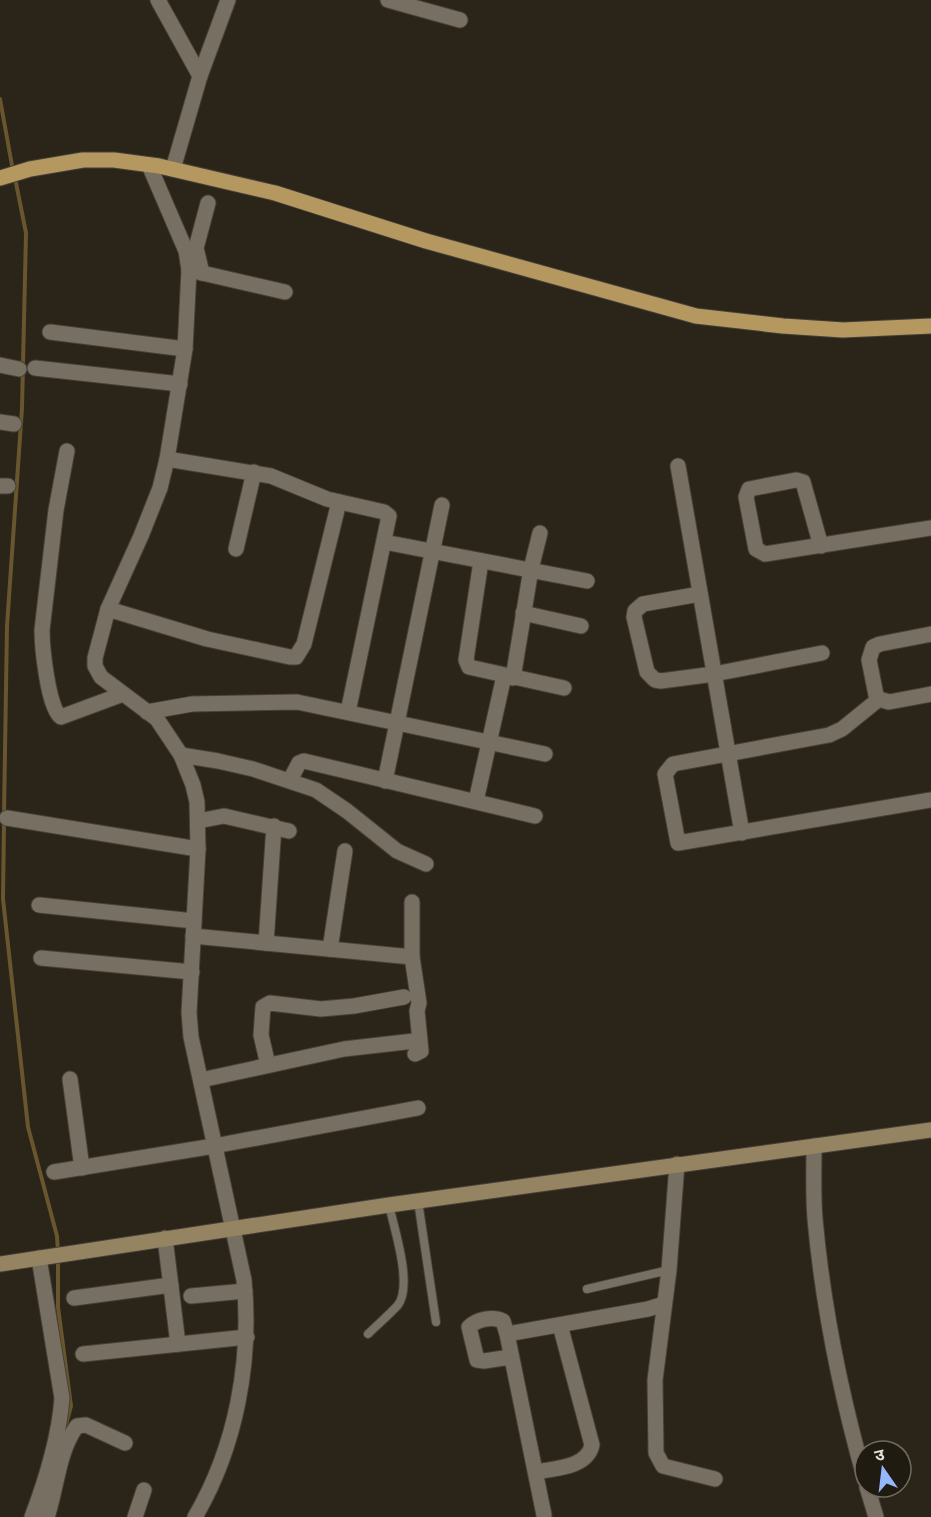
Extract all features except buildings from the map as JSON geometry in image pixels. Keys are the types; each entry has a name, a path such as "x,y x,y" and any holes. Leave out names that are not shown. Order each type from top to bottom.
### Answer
{"main road":[{"path":"0,178 30,169 83,160 114,160 149,165 275,193 426,242 696,316 843,330 931,326"}],"street":[{"path":"158,0 200,76"},
{"path":"173,169 200,76 228,0"},
{"path":"388,0 460,20"},
{"path":"149,165 196,272"},
{"path":"195,1517 208,1495 231,1432 247,1337 245,1291 191,1037 189,1013 198,849 197,802 182,755 157,719 100,678 95,666 95,658 108,609 160,488 180,384 196,272 196,248 208,203"},
{"path":"196,272 285,292"},
{"path":"50,332 185,349"},
{"path":"0,365 19,369"},
{"path":"35,368 180,384"},
{"path":"67,451 54,522 42,630 45,671 56,712 62,717 123,694"},
{"path":"167,459 271,476 339,502 387,514 390,520 348,712"},
{"path":"678,466 742,833"},
{"path":"236,549 254,472"},
{"path":"822,546 803,482 796,480 749,489 746,497 756,549 765,554 822,546 931,528"},
{"path":"108,609 207,639 296,657 304,644 339,502"},
{"path":"385,781 442,506"},
{"path":"476,801 489,742 508,677 540,533"},
{"path":"384,542 587,581"},
{"path":"481,561 466,660 469,667 564,688"},
{"path":"700,594 637,607 634,617 647,672 655,680 714,674 822,653"},
{"path":"523,613 581,626"},
{"path":"931,634 880,644 873,647 869,660 876,695 879,699 889,702 931,694"},
{"path":"879,699 836,733 673,764 665,774 678,843 931,800"},
{"path":"147,712 192,704 297,702 545,754"},
{"path":"182,755 218,760 290,780 316,790 397,850 426,864"},
{"path":"290,780 299,763 304,761 535,816"},
{"path":"198,821 224,816 281,829 266,943"},
{"path":"7,818 198,849"},
{"path":"330,949 345,851"},
{"path":"201,1080 344,1049 415,1048 421,1051 417,1011 419,1003 412,957 412,902"},
{"path":"39,905 194,928 266,943 412,957"},
{"path":"41,957 192,972"},
{"path":"268,1065 261,1035 263,1007 270,1003 321,1009 404,997"},
{"path":"70,1079 82,1168"},
{"path":"54,1172 214,1146 418,1108"},
{"path":"0,1266 165,1238 389,1205 931,1130"},
{"path":"814,1146 815,1219 841,1388 854,1439"},
{"path":"677,1164 669,1270 655,1380 656,1453 663,1466 716,1479"},
{"path":"165,1238 178,1344"},
{"path":"32,1517 44,1483 62,1398 53,1256"},
{"path":"74,1298 171,1285"},
{"path":"191,1296 245,1291"},
{"path":"507,1334 648,1309 664,1304"},
{"path":"511,1357 477,1360 469,1327 476,1322 494,1318 503,1321 507,1334 544,1515"},
{"path":"536,1472 580,1462 590,1453 591,1445 560,1325"},
{"path":"83,1354 247,1337"},
{"path":"47,1517 60,1466 77,1426 86,1425 125,1443"},
{"path":"135,1517 144,1490"},
{"path":"871,1499 876,1517"}],"lane":[{"path":"418,1201 436,1322"},
{"path":"368,1334 399,1304 404,1292 404,1278 389,1205"},
{"path":"587,1289 669,1270"}],"waterway":[{"path":"0,99 13,171"},
{"path":"4,814 7,626 22,408 26,233 15,178"},
{"path":"4,821 3,899 28,1127 57,1236 58,1253"},
{"path":"58,1260 58,1307 71,1406 65,1428"}]}
